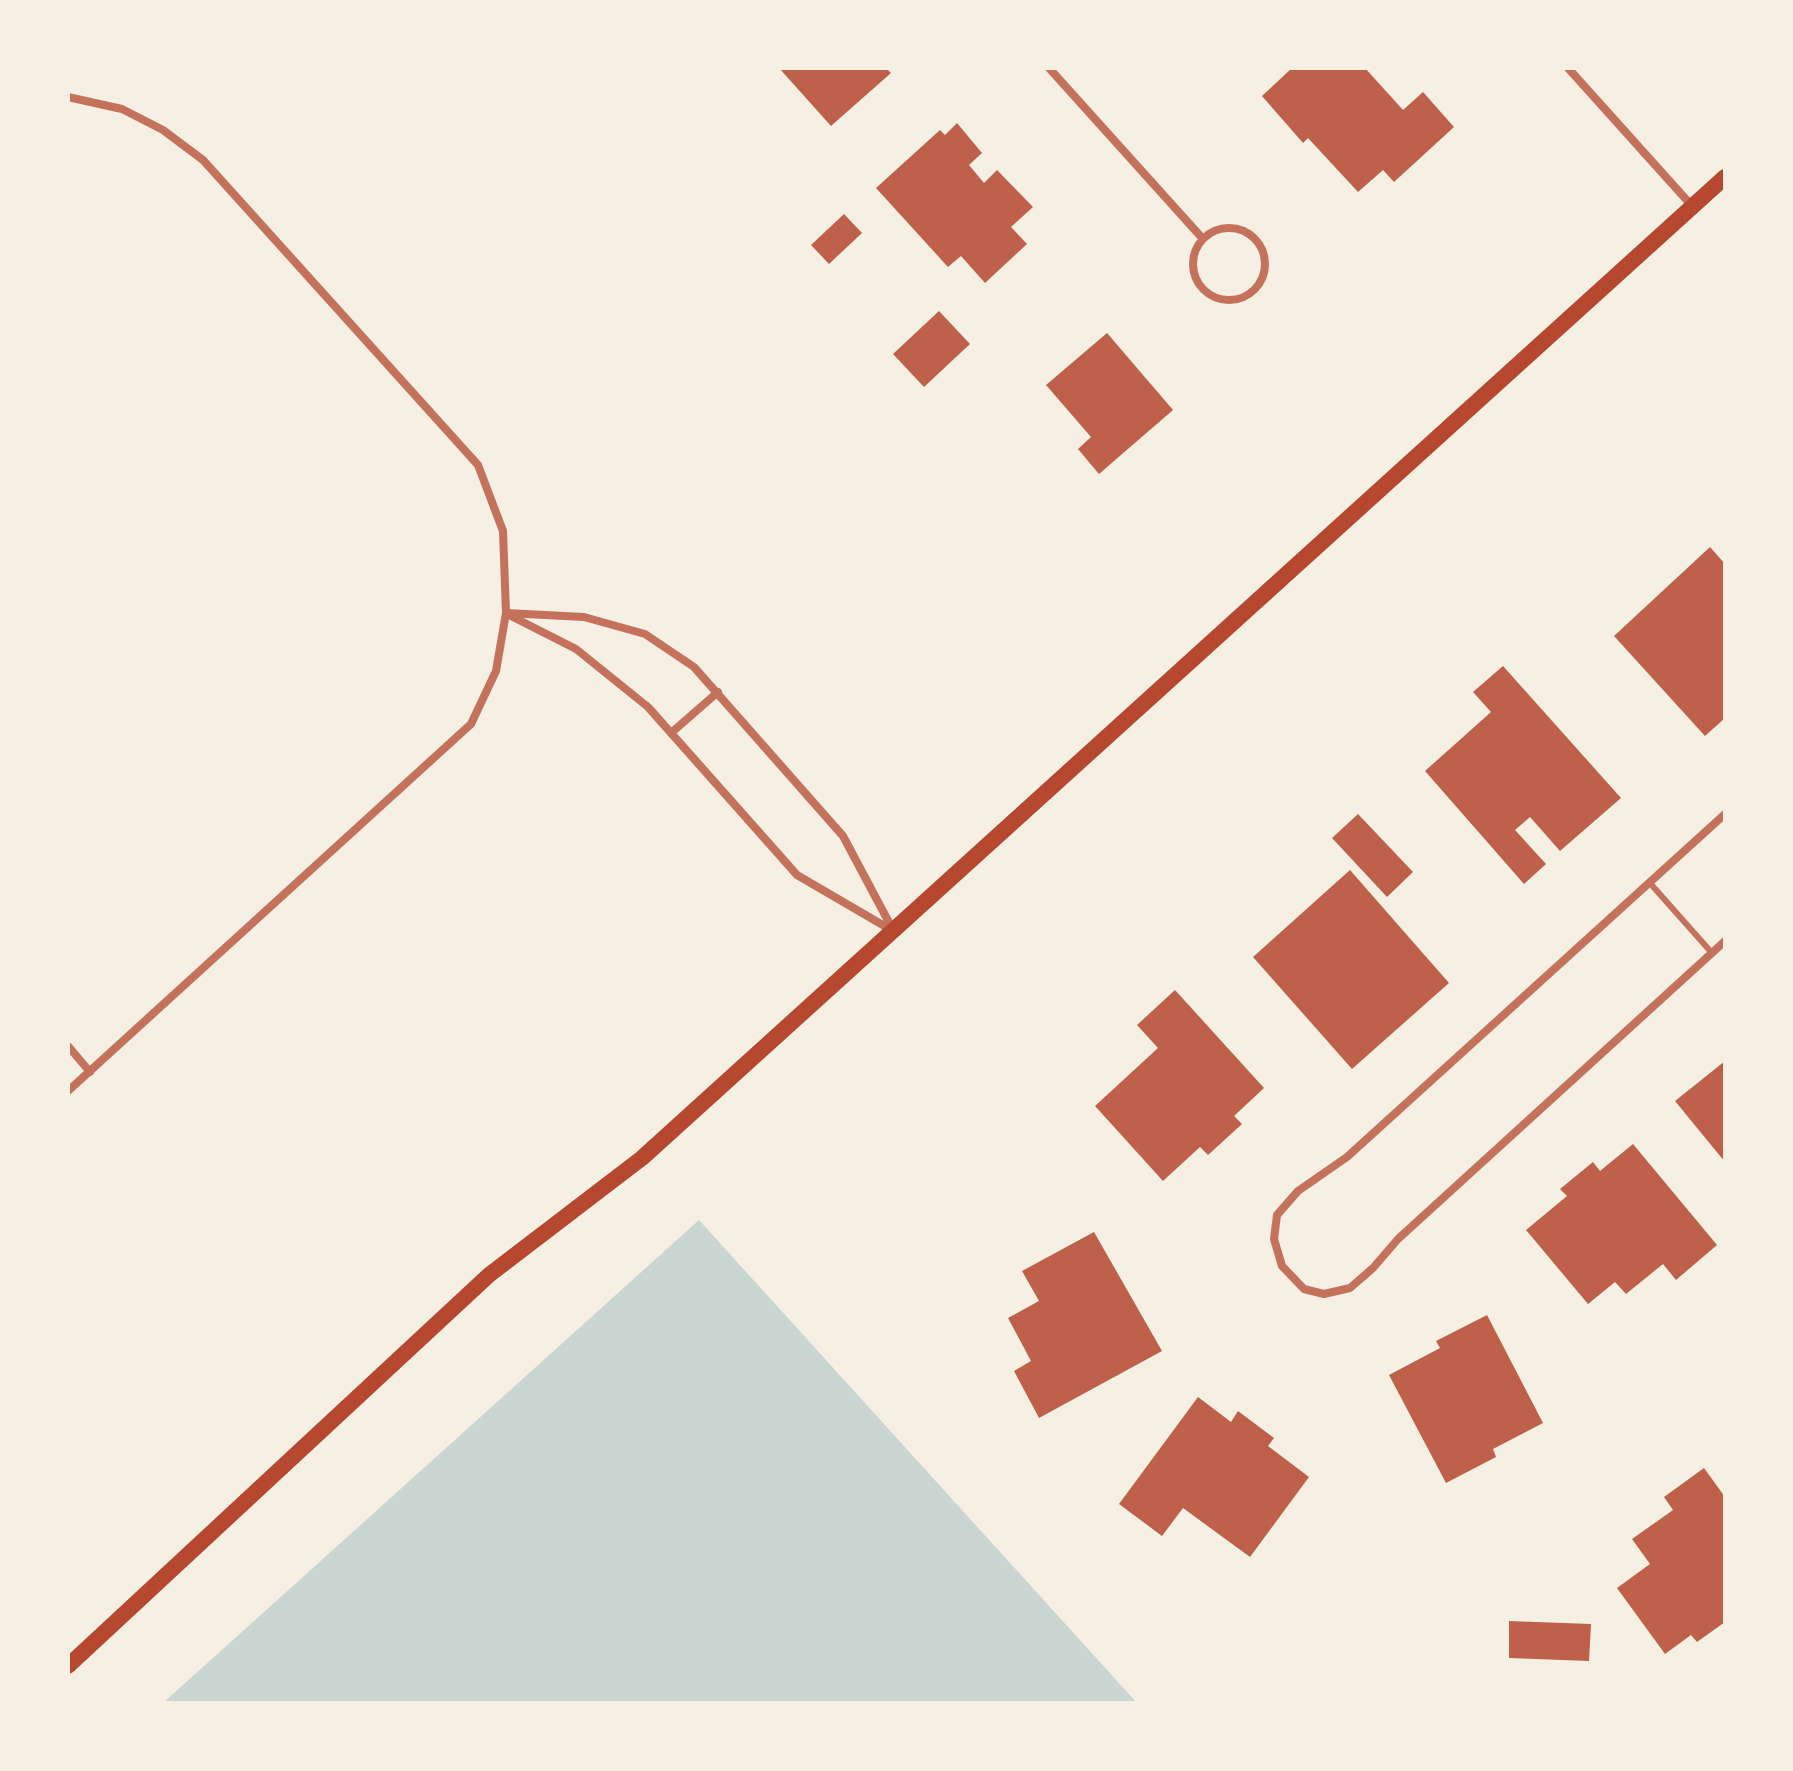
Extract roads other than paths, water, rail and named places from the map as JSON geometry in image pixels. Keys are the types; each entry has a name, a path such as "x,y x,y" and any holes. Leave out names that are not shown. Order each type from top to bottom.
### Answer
{"main road":[{"path":"68,1666 489,1275 642,1158 1725,177"}],"street":[{"path":"1049,68 1203,239"},
{"path":"1568,68 1693,206"},
{"path":"68,97 122,109 163,130 203,160 478,465 503,531 506,613 496,671 471,724 68,1091"},
{"path":"1229,228 1252,236 1264,257 1262,280 1255,289 1235,300 1213,297 1203,290 1196,280 1193,257 1203,239 1216,230 1229,228"},
{"path":"506,613 584,617 645,634 694,667 843,836 893,931"},
{"path":"506,613 576,649 648,707 797,875 893,931"},
{"path":"671,733 718,692"},
{"path":"1725,814 1347,1157 1298,1191 1277,1215 1274,1239 1282,1266 1304,1289 1324,1294 1350,1288 1373,1268 1398,1239 1725,941"},
{"path":"68,1046 90,1072"}],"lane":[{"path":"1717,821 1725,828"},
{"path":"1649,882 1712,953"}]}
